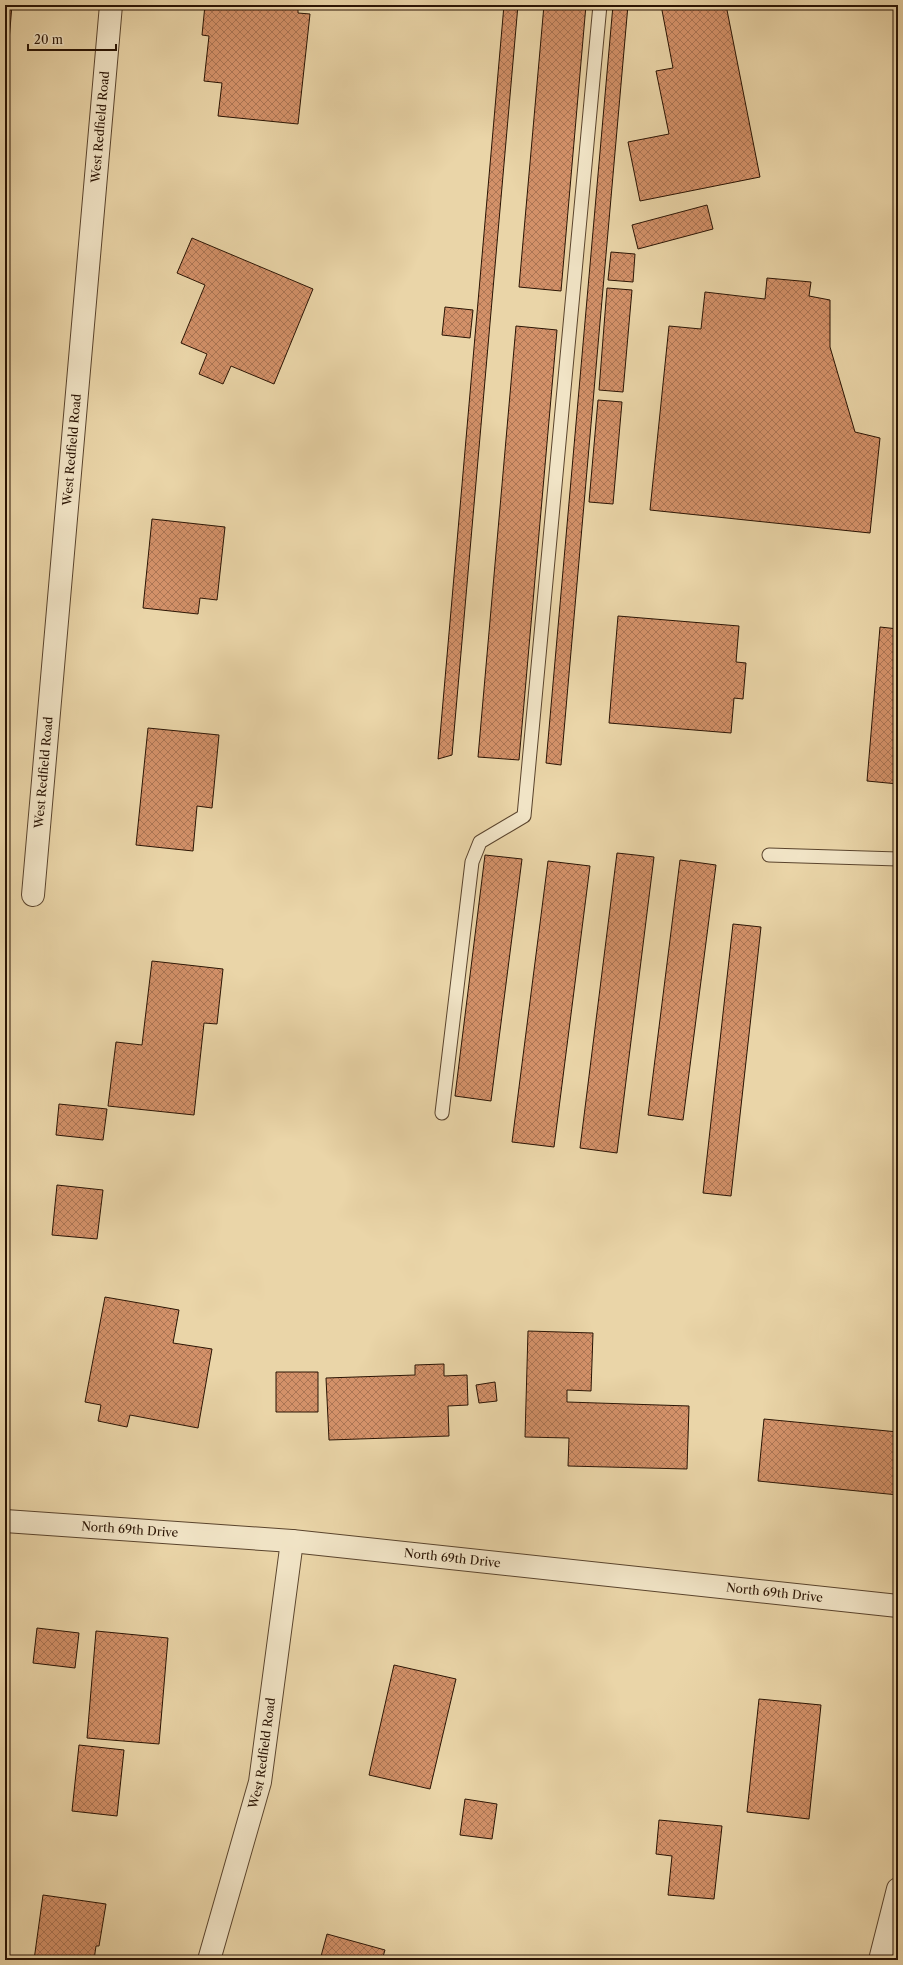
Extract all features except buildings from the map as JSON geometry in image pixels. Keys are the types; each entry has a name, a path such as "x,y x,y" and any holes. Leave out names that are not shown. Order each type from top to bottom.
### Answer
{"street":[{"name":"West Redfield Road","path":"33,894 111,5"},
{"name":"North 69th Drive","path":"5,1521 292,1541 898,1606"},
{"name":"West Redfield Road","path":"209,1960 260,1782 292,1541"},
{"path":"880,1960 898,1889"}],"lane":[{"path":"442,1113 472,862 480,842 524,816 600,5"},
{"path":"769,855 898,859"}]}
